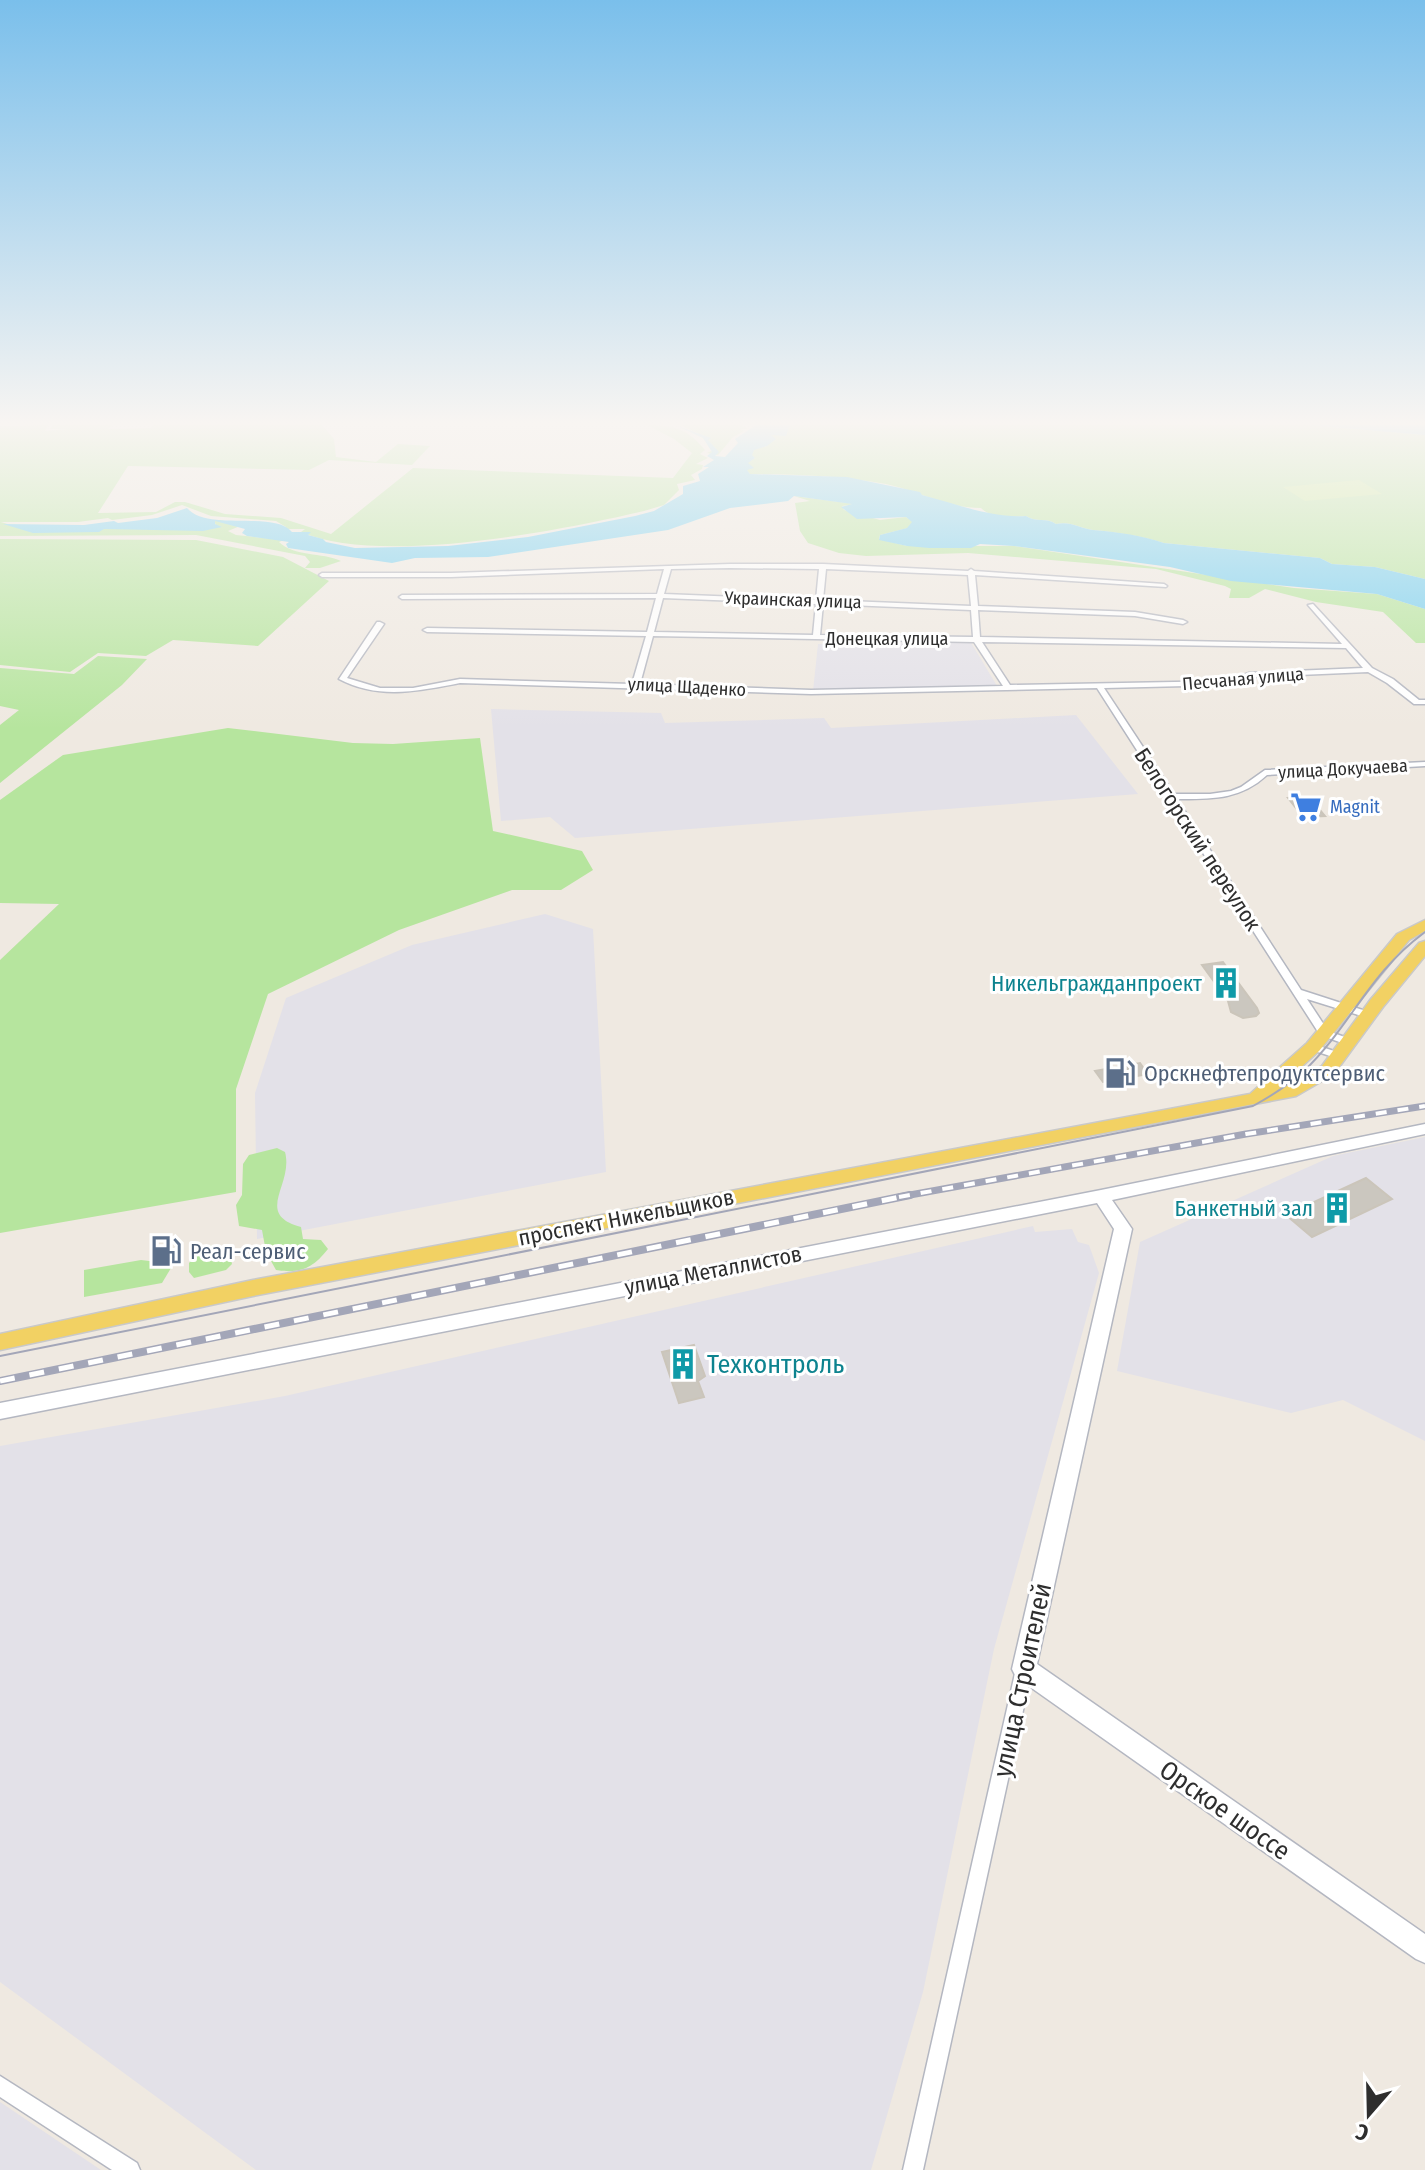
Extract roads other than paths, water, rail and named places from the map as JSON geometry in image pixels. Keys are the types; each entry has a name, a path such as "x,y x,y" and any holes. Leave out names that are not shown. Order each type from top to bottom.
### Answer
{"main road":[{"path":"1253,1100 1318,1040 1403,937 1425,925"},
{"path":"1253,1100 1308,1085 1328,1070 1376,1004 1425,946"},
{"name":"проспект Никельщиков","path":"1,1341 594,1222 1253,1100"},
{"name":"улица Металлистов","path":"0,1411 1101,1196 1425,1129"},
{"name":"улица Строителей","path":"1024,1669 1123,1229 1101,1196"},
{"name":"Орское шоссе","path":"1024,1669 1425,1950"}],"street":[{"path":"816,638 823,566"},
{"path":"322,575 395,578 668,567 823,566 971,571 1164,586"},
{"path":"636,684 668,567"},
{"path":"971,571 977,640 1007,686"},
{"name":"Украинская улица","path":"402,597 661,596 820,601 1135,614 1183,622"},
{"path":"1311,605 1369,670 1390,681 1417,702 1425,702"},
{"name":"улица Щаденко","path":"380,624 343,679 379,690 413,690 460,681 636,684 811,692 1007,686 1100,687"},
{"name":"Донецкая улица","path":"427,630 1347,646"},
{"name":"Песчаная улица","path":"1100,687 1228,683 1249,675 1369,670"},
{"name":"Белогорский переулок","path":"1100,687 1297,992 1318,1040"},
{"name":"улица Докучаева","path":"1171,797 1237,794 1255,784 1265,773 1425,764"},
{"path":"1297,992 1353,996 1376,1004"},
{"path":"1353,996 1376,1004"},
{"path":"1318,1040 1344,1049"},
{"path":"1318,1040 1344,1049"},
{"name":"улица Строителей","path":"913,2170 1024,1669"},
{"path":"0,2086 130,2170"}],"water":[{"path":"11,526 222,527 203,531 104,529 99,532 33,533"},
{"path":"235,526 283,526 292,532 311,532 308,535 326,542 355,548 448,546 528,537 583,526 679,526 488,557 415,558 392,563 288,548 286,544 289,542 247,536 242,533 245,529"},
{"path":"1079,526 1164,543 1320,558 1332,564 1375,567 1425,579 1425,609 1377,594 1231,581 1170,567 1014,546 980,544 971,548 929,548 879,540 880,535 907,528"}],"tram line":[{"path":"0,1356 1253,1106 1304,1071 1389,965 1425,932"}],"railway":[{"path":"910,1195 1246,1134 1425,1106"},
{"path":"0,1381 910,1195"},
{"path":"899,1197 910,1195"}],"place":[{"name":"Magnit","path":"1306,807"},
{"name":"Никельгражданпроект","path":"1226,983"},
{"name":"Орскнефтепродуктсервис","path":"1120,1073"},
{"name":"Банкетный зал","path":"1337,1208"},
{"name":"Реал-сервис","path":"166,1251"},
{"name":"Техконтроль","path":"683,1364"}]}
